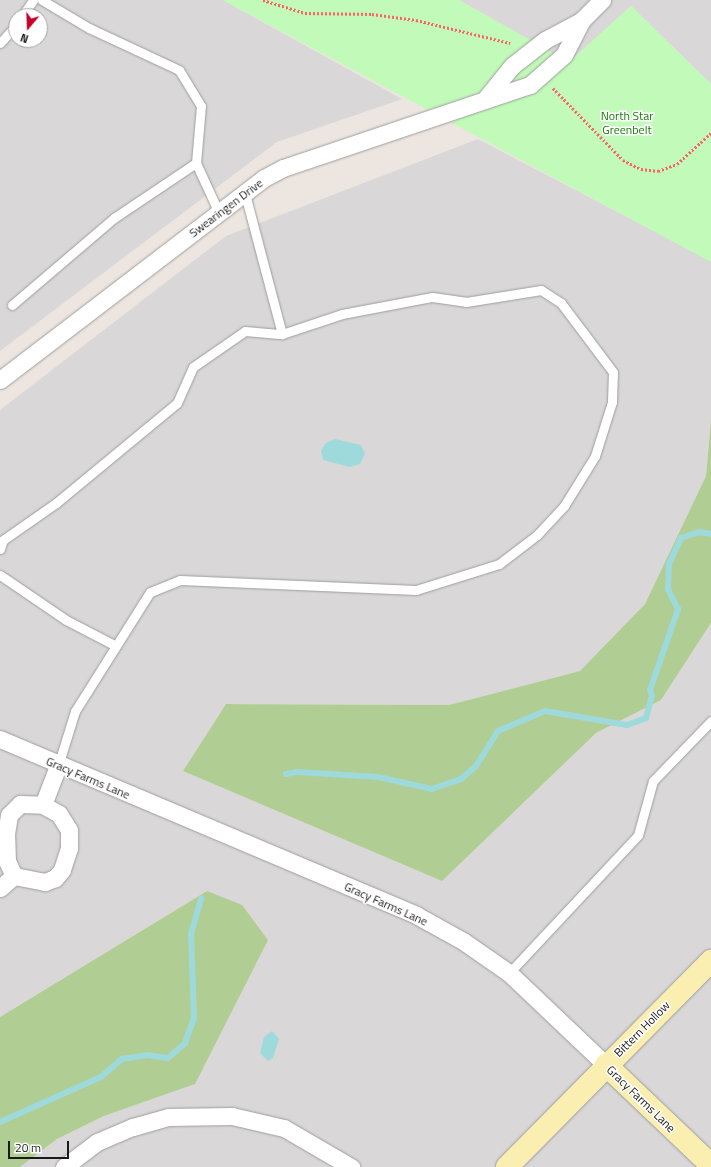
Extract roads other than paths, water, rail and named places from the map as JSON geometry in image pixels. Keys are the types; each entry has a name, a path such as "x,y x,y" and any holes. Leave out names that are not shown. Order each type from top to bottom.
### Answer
{"street":[{"name":"Swearingen Drive","path":"486,98 512,66 544,40 581,21 602,0"},
{"name":"Swearingen Drive","path":"0,380 219,213 283,168 486,98 530,85 542,77 564,55 581,21"},
{"name":"Gracy Farms Lane","path":"0,739 58,766 416,915 463,941 509,973 711,1165"},
{"path":"43,805 58,766"},
{"path":"20,804 43,805 59,814 69,830 69,848 62,870 45,882 14,876 7,861 9,815 20,804"},
{"path":"0,888 14,876"},
{"name":"Bittern Hollow","path":"508,1167 606,1065 711,961"},
{"path":"64,1167 97,1142 140,1125 168,1117 232,1116 284,1128 351,1167"}],"lane":[{"path":"42,0 89,28 179,70 201,106 196,162 219,213"},
{"path":"0,43 8,34"},
{"path":"12,305 114,218 196,162"},
{"path":"245,194 282,334"},
{"path":"0,548 3,540 56,503 177,403 193,367 245,331 282,334 342,314 432,296 466,302 541,290 561,304 614,372 612,402 595,456 564,506 537,535 499,564 416,590 180,580 150,592 75,711 58,766"},
{"path":"0,575 66,620 116,646"},
{"path":"509,973 638,835 653,781 711,721"}],"water":[{"path":"335,439 361,445 365,454 360,464 350,467 323,460 321,451 326,443"},
{"path":"272,1031 279,1039 273,1058 268,1061 260,1053 264,1037"}],"waterway":[{"path":"286,774 297,772 378,777 432,789 461,779 476,766 498,731 545,711 627,725 646,718 652,696 650,690 678,609 668,589 669,564 681,538 699,532 711,534"},
{"path":"0,1122 101,1077 122,1059 147,1055 168,1058 185,1043 194,1018 191,934 201,898"}],"park label":[{"name":"North Star Greenbelt","path":"627,123"}]}
